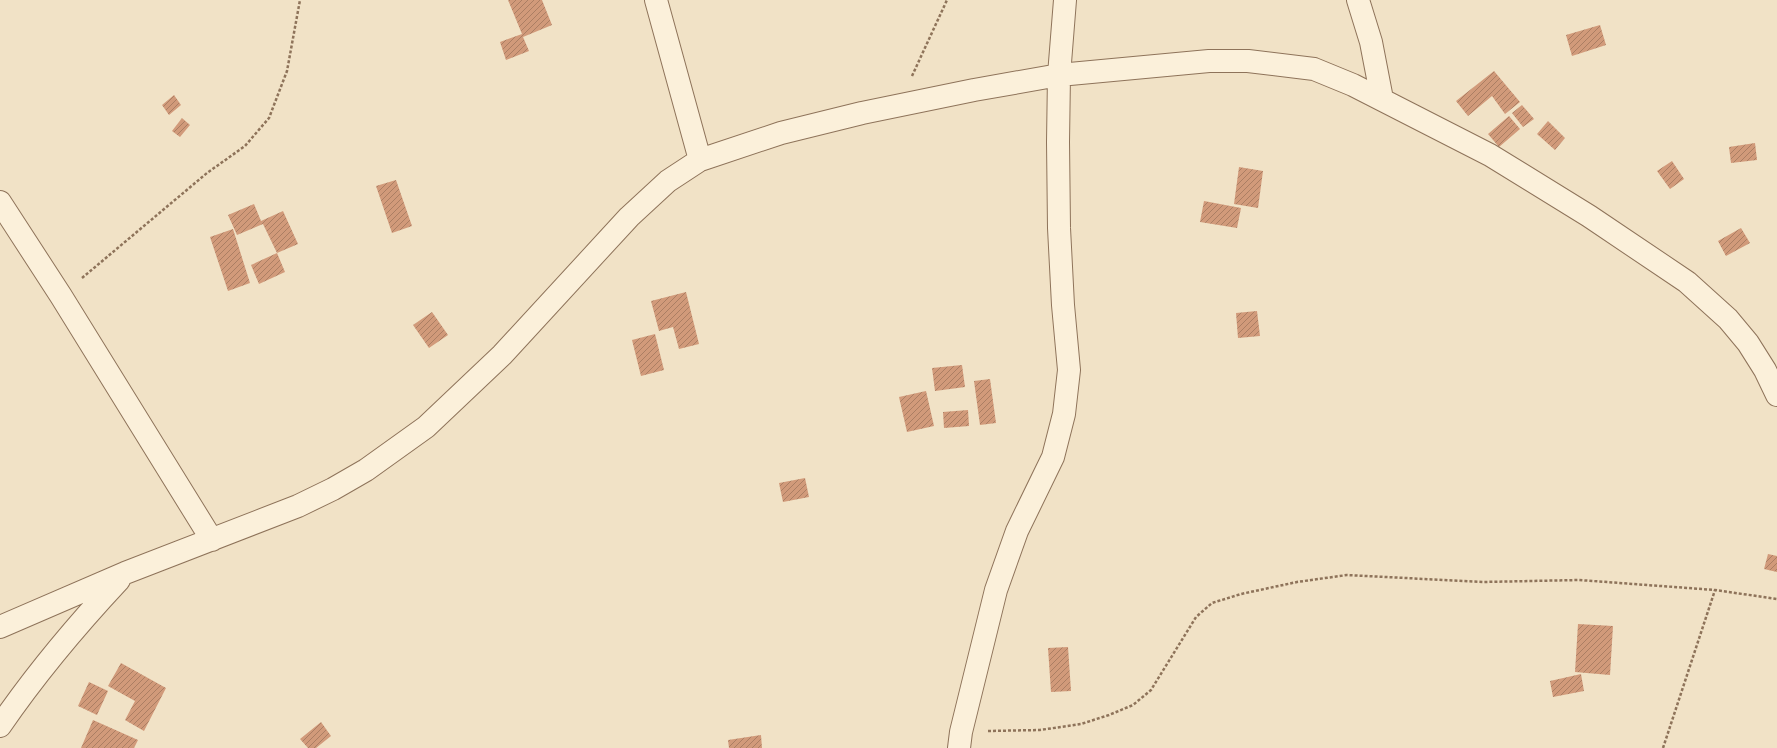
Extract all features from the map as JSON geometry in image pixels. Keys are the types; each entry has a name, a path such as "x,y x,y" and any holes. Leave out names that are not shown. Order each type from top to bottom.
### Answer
{"street":[{"path":"656,0 700,160"},
{"path":"960,740 996,590 1017,531 1053,457 1064,414 1068,370 1059,228 1059,75 1065,0"},
{"path":"1358,0 1371,42 1382,99"},
{"path":"0,627 125,573 298,506 333,489 366,470 426,427 502,355 629,217 668,181 700,160 781,133 862,112 1059,75 1209,62 1248,61 1314,70 1382,99 1490,155 1589,216 1687,282 1728,319 1748,343 1765,370 1777,395"},
{"path":"0,202 61,296 212,540"},
{"path":"0,726 32,682 85,617 125,573"}],"path":[{"path":"61,296 207,173 245,146 269,118 287,71 300,0"},
{"path":"897,106 947,0"},
{"path":"960,740 1081,724 1133,705 1151,690 1196,617 1212,603 1242,594 1297,582 1347,575 1483,582 1579,580 1715,590 1777,599"},
{"path":"1663,748 1715,590"}],"building":[{"path":"508,0 542,0 552,25 523,37 529,51 506,60 500,42 522,34"},
{"path":"1600,25 1606,45 1572,56 1566,35"},
{"path":"1494,71 1520,102 1505,114 1492,96 1468,116 1456,101"},
{"path":"174,95 181,105 169,115 162,105"},
{"path":"1522,105 1534,119 1523,127 1512,113"},
{"path":"1509,116 1520,129 1499,147 1488,134"},
{"path":"182,118 190,125 180,137 172,131"},
{"path":"1548,121 1565,138 1555,150 1537,134"},
{"path":"1755,143 1757,160 1731,163 1729,147"},
{"path":"1672,161 1684,179 1670,189 1657,171"},
{"path":"1239,167 1263,171 1258,208 1234,204"},
{"path":"396,180 412,226 392,233 376,186"},
{"path":"1204,201 1241,208 1237,228 1200,222"},
{"path":"254,204 261,221 283,211 298,244 277,253 263,224 237,235 228,215"},
{"path":"1741,228 1750,243 1726,256 1718,241"},
{"path":"233,229 250,283 228,291 210,237"},
{"path":"277,253 285,272 259,284 251,265"},
{"path":"686,292 699,344 679,349 673,327 659,331 651,301"},
{"path":"1257,311 1260,336 1238,338 1236,313"},
{"path":"432,312 448,335 429,348 413,325"},
{"path":"655,334 664,370 641,376 632,340"},
{"path":"962,365 965,387 935,391 932,368"},
{"path":"990,379 996,423 980,425 974,381"},
{"path":"926,391 934,426 907,432 899,397"},
{"path":"968,410 969,426 944,428 943,412"},
{"path":"805,478 809,497 783,502 779,483"},
{"path":"1768,554 1777,556 1777,572 1764,569"},
{"path":"1578,624 1613,626 1610,675 1575,672"},
{"path":"1068,647 1071,691 1051,692 1048,648"},
{"path":"121,663 166,688 144,731 125,720 135,701 108,686"},
{"path":"1581,674 1584,691 1553,697 1550,681"},
{"path":"89,682 108,691 97,715 78,706"},
{"path":"93,720 138,740 134,748 81,748"},
{"path":"321,722 331,736 316,748 308,748 300,739"},
{"path":"761,735 762,748 729,748 728,740"}]}
